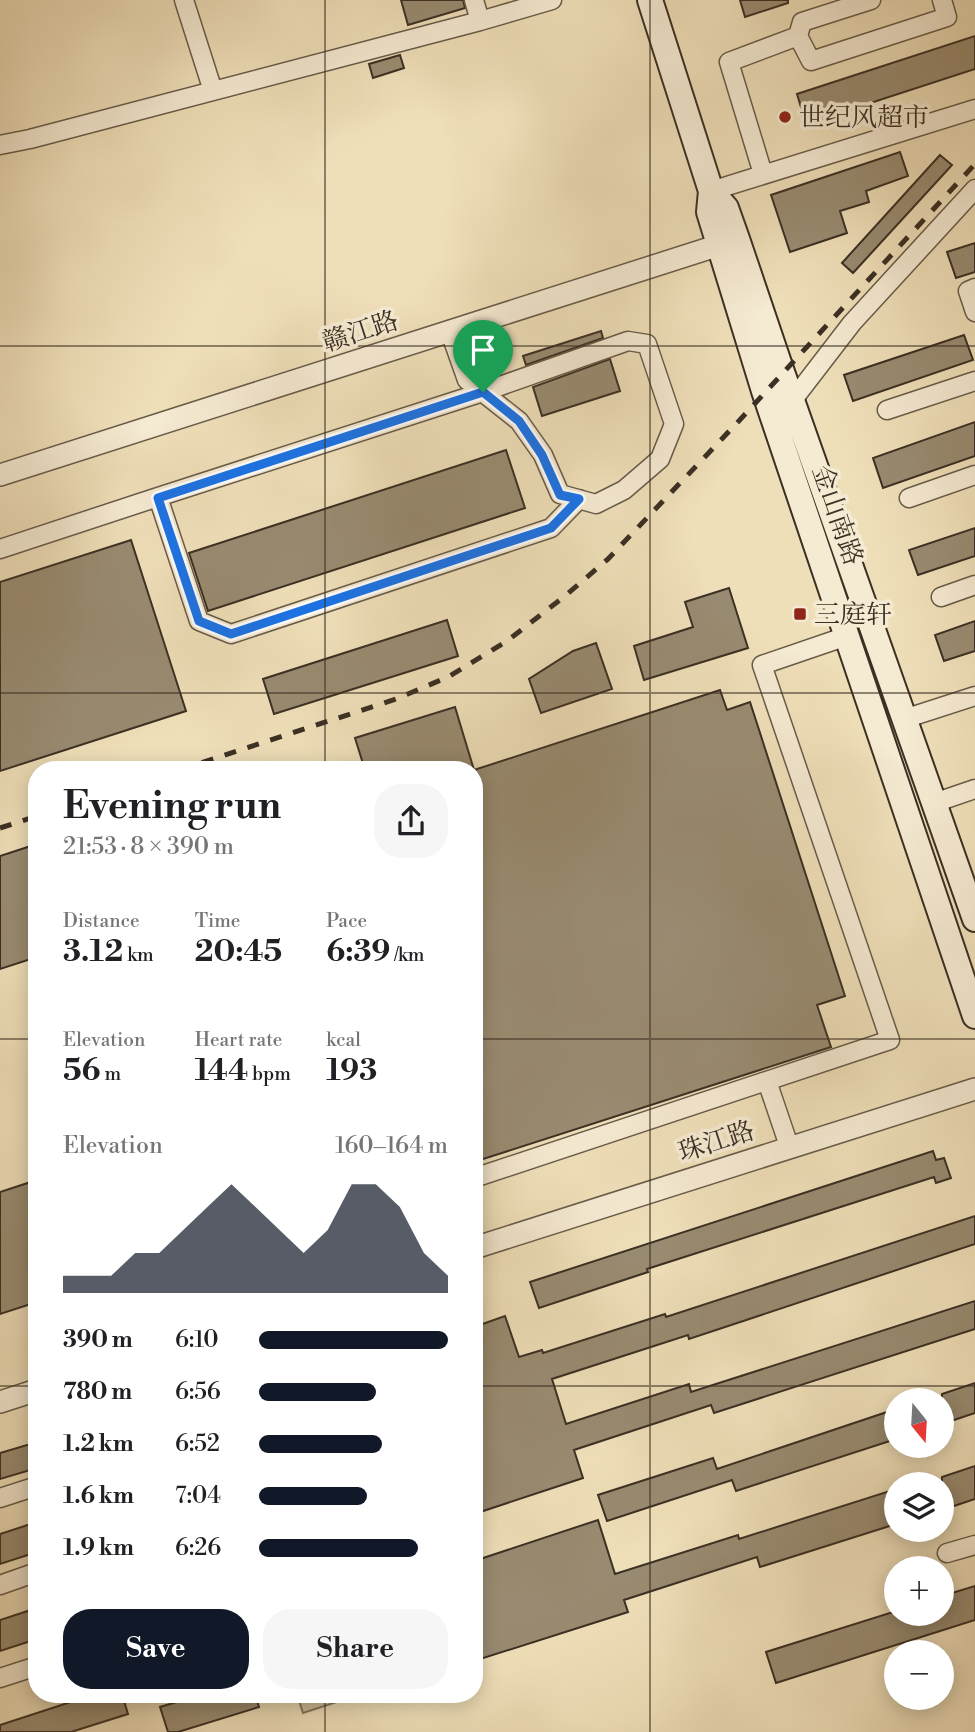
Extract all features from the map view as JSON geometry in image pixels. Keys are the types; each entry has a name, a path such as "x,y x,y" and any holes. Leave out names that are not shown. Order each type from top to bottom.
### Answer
{"main road":[{"name":"金山南路","path":"650,0 711,191 709,212 728,242 792,401 975,919"},
{"name":"金山南路","path":"728,242 764,391 975,1016"}],"street":[{"path":"184,0 213,91"},
{"path":"474,0 480,22"},
{"path":"0,145 480,22 552,0"},
{"path":"871,0 802,22 798,36 811,61 947,17 942,0"},
{"path":"763,174 729,62 798,36"},
{"path":"711,191 975,109"},
{"path":"792,401 852,323 975,189"},
{"name":"赣江路","path":"0,475 728,242"},
{"path":"975,288 968,290 975,312"},
{"path":"0,549 483,392 628,341 647,344 674,424 660,459 624,490 596,504 560,495 542,455 519,421 483,392 467,380 450,332"},
{"path":"887,410 975,381"},
{"path":"909,498 975,475"},
{"path":"158,498 199,621 231,634 551,528 579,499"},
{"path":"941,597 975,585"},
{"path":"483,1175 890,1040 762,666 847,636"},
{"path":"904,719 975,696"},
{"path":"934,803 975,789"},
{"path":"767,1081 789,1146"},
{"name":"珠江路","path":"483,1245 975,1088"},
{"path":"0,1402 28,1393"},
{"path":"0,1498 28,1489"},
{"path":"947,1553 975,1545"},
{"path":"0,1585 28,1575"},
{"path":"0,1678 28,1670"}],"shaded area":[{"path":"300,1703 334,1703 303,1713"}],"building":[{"path":"401,0 463,0 465,8 408,25"},
{"path":"740,0 788,0 788,3 745,17"},
{"path":"975,36 975,69 806,124 797,94"},
{"path":"400,55 404,68 373,78 369,64"},
{"path":"900,152 908,176 866,191 869,202 840,211 847,233 790,252 771,195"},
{"path":"940,155 952,165 853,273 842,263"},
{"path":"975,243 975,272 956,278 947,252"},
{"path":"601,331 603,338 526,365 523,356"},
{"path":"964,335 973,360 853,401 844,375"},
{"path":"610,359 620,391 542,416 533,387"},
{"path":"975,422 975,456 883,488 873,458"},
{"path":"506,450 525,508 208,611 189,553"},
{"path":"975,528 975,556 918,575 909,550"},
{"path":"131,540 186,711 0,771 0,582"},
{"path":"729,588 748,648 644,680 634,646 693,627 685,602"},
{"path":"447,620 458,656 274,714 263,679"},
{"path":"975,621 975,651 944,661 935,635"},
{"path":"596,643 612,689 541,713 529,679 573,651"},
{"path":"720,690 727,710 750,702 845,996 817,1005 831,1047 483,1159 483,767"},
{"path":"455,707 471,761 362,761 355,738"},
{"path":"28,847 28,960 0,969 0,856"},
{"path":"933,1151 936,1160 944,1158 951,1178 936,1183 934,1177 647,1269 648,1272 539,1308 530,1282"},
{"path":"28,1183 28,1305 0,1314 0,1192"},
{"path":"975,1216 975,1244 689,1339 688,1335 552,1379 566,1424 689,1384 691,1392 975,1301 975,1329 714,1413 711,1405 574,1450 583,1478 483,1511 483,1324 505,1316 519,1357 542,1350 543,1353 665,1314 666,1317"},
{"path":"975,1383 975,1413 954,1420 954,1390"},
{"path":"884,1413 884,1443 736,1491 732,1480 607,1521 598,1495 713,1458 717,1469"},
{"path":"28,1445 28,1471 0,1479 0,1453"},
{"path":"975,1466 975,1499 954,1506 954,1473"},
{"path":"884,1493 884,1528 760,1567 757,1557 624,1600 628,1612 483,1658 483,1558 598,1520 615,1574 738,1535 739,1539"},
{"path":"28,1525 28,1555 0,1564 0,1534"},
{"path":"975,1586 975,1620 912,1640 884,1640 884,1649 776,1683 766,1652 884,1615 884,1626 954,1626 954,1592"},
{"path":"28,1611 28,1642 0,1651 0,1620"},
{"path":"67,1703 125,1703 128,1714 71,1732 0,1732 0,1725"},
{"path":"173,1703 258,1703 259,1707 178,1732 168,1732 160,1707"}],"railway":[{"path":"207,761 396,699 448,677 507,641 565,596 608,559 975,164"},
{"path":"0,828 28,819"}],"place":[{"name":"世纪风超市","path":"785,117"},
{"name":"三庭轩","path":"800,614"}],"route":[{"path":"483,392 519,421 542,455 560,495 579,499 551,528 231,634 199,621 158,498 483,392"}]}
